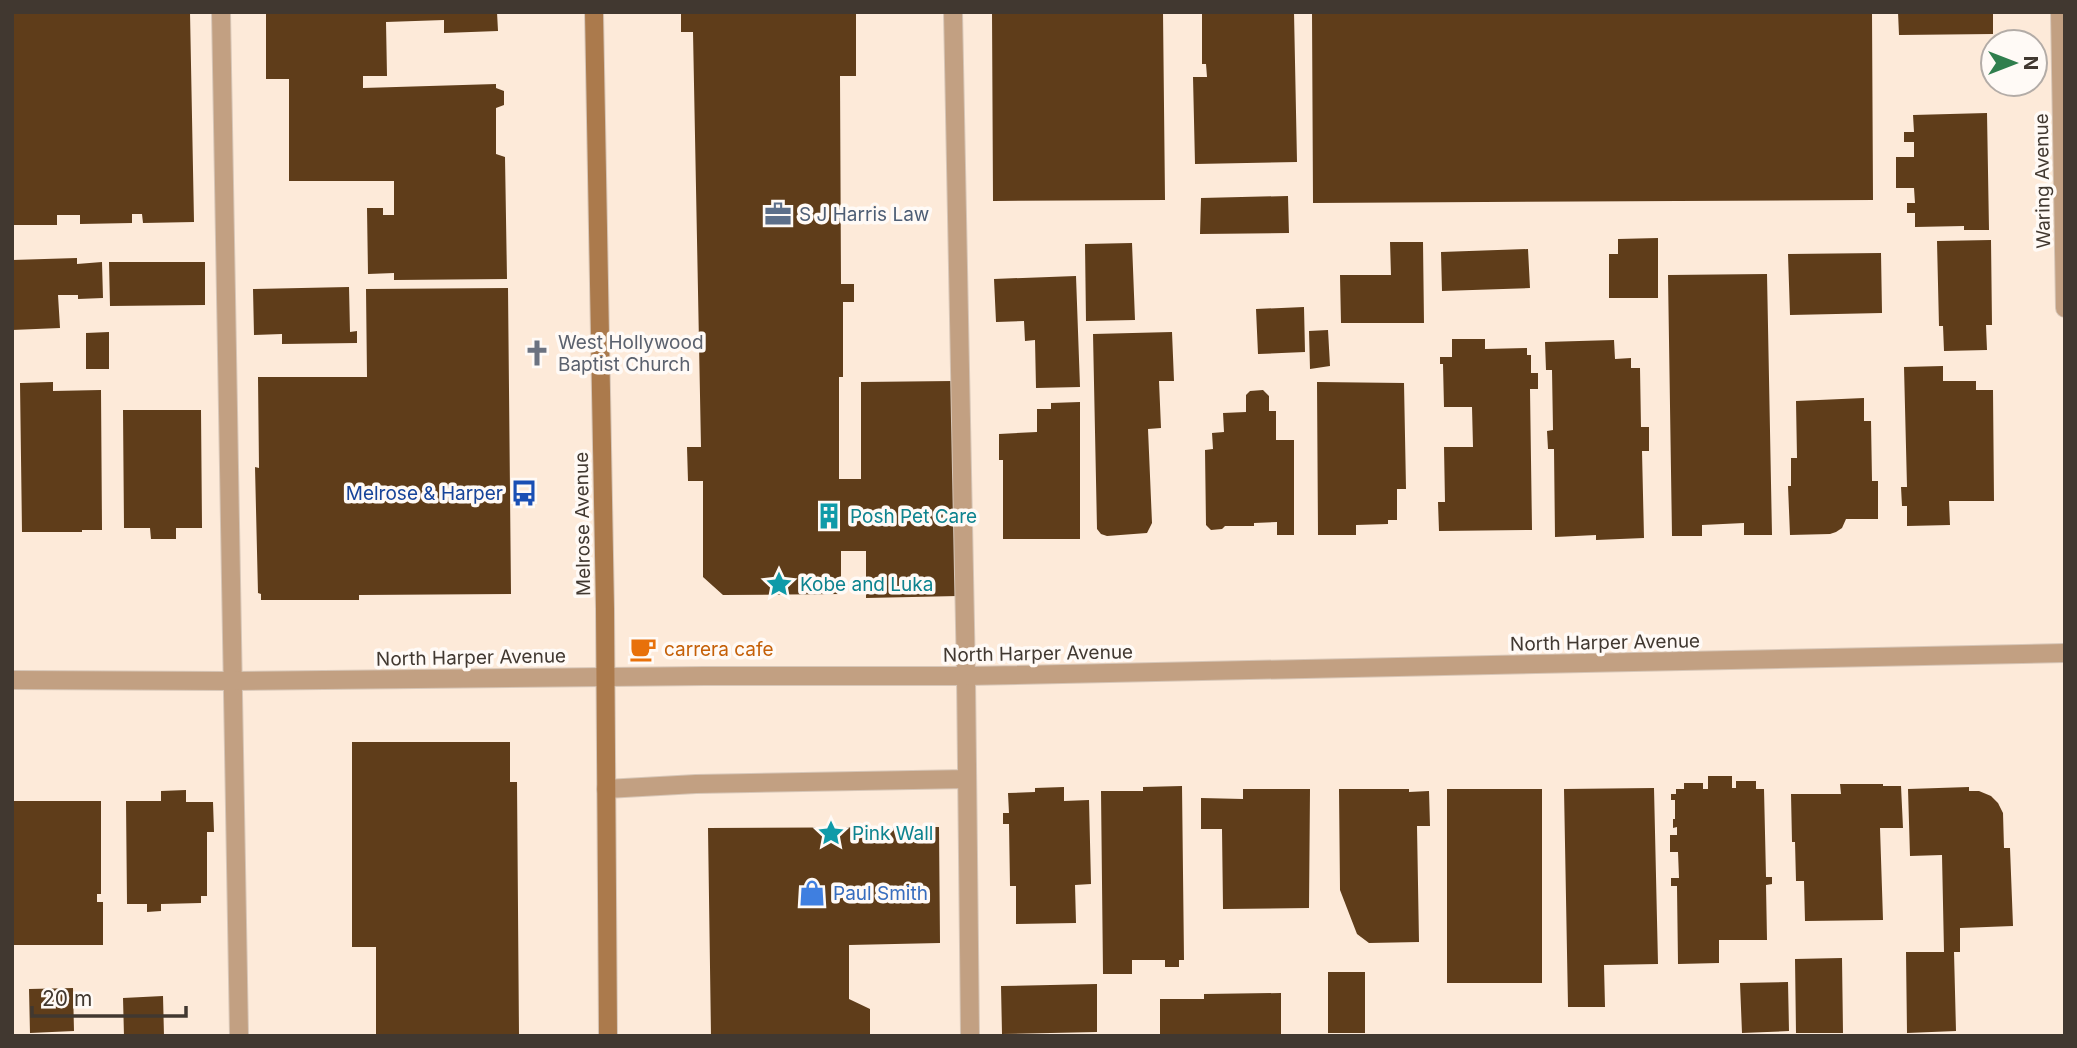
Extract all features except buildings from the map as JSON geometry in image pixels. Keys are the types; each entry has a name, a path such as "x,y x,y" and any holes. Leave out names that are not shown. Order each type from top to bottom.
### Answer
{"main road":[{"name":"Melrose Avenue","path":"594,12 606,677 608,1036"}],"street":[{"path":"221,12 239,1036"},
{"path":"953,12 970,1036"},
{"name":"Waring Avenue","path":"2060,12 2065,308"},
{"name":"North Harper Avenue","path":"12,680 966,676 2065,653"},
{"path":"606,789 709,783 967,779"}],"place":[{"name":"S J Harris Law","path":"778,214"},
{"name":"West Hollywood Baptist Church","path":"537,353"},
{"name":"Melrose & Harper","path":"524,493"},
{"name":"Posh Pet Care","path":"829,516"},
{"name":"Kobe and Luka","path":"779,584"},
{"name":"carrera cafe","path":"643,649"},
{"name":"Pink Wall","path":"831,833"},
{"name":"Paul Smith","path":"812,893"}]}
